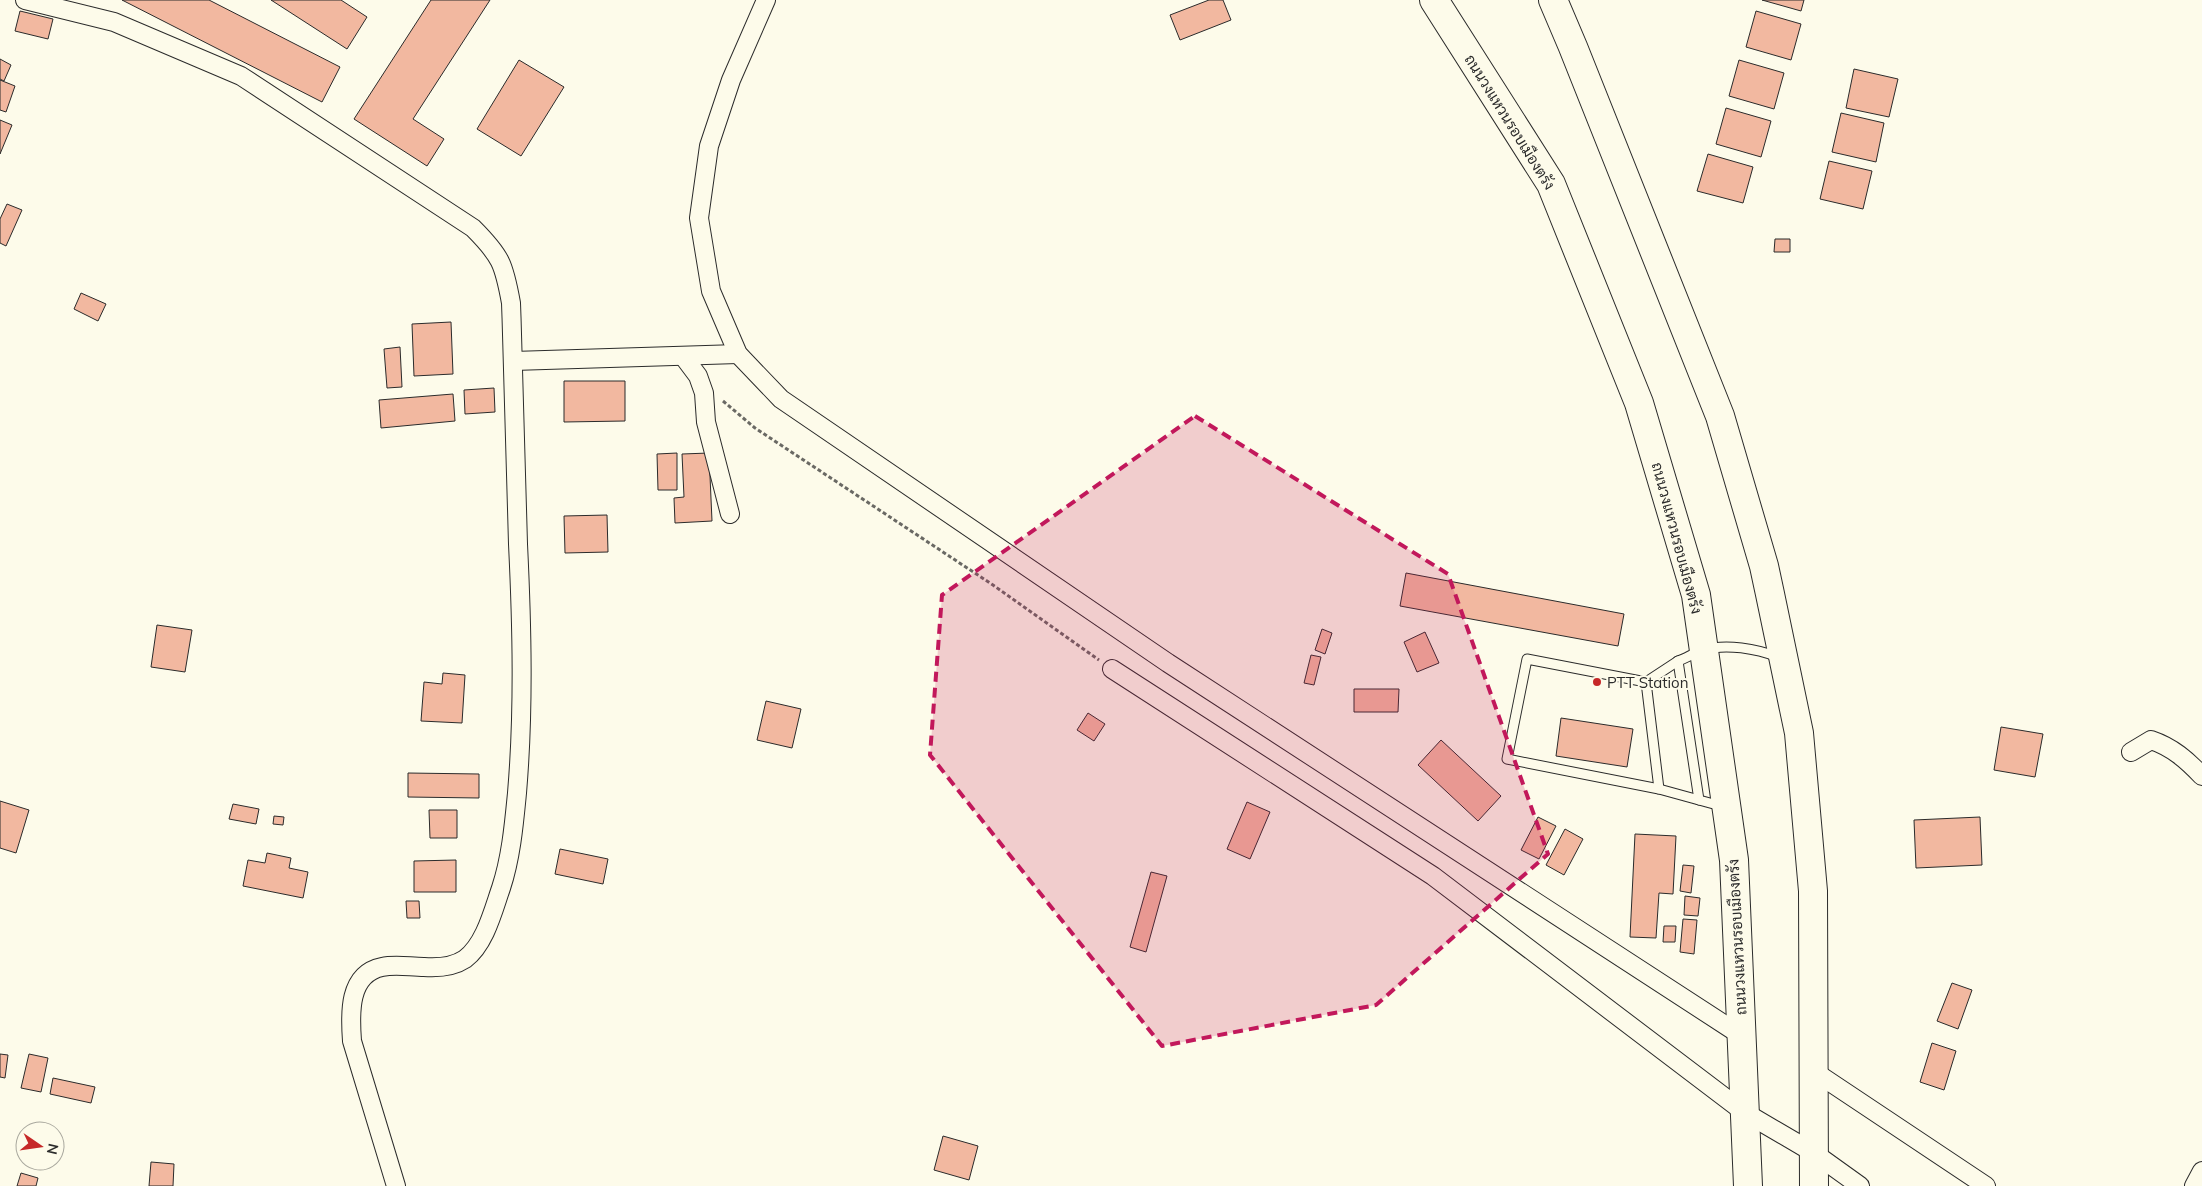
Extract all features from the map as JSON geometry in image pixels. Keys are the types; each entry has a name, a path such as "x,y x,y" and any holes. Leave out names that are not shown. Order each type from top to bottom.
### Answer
{"highway":[{"name":"ถนนวงแหวนรอบเมืองตรัง","path":"1434,0 1551,184 1639,403 1696,595 1734,860 1748,1186"},
{"path":"1553,0 1581,65 1720,416 1764,566 1799,732 1813,891 1814,1186"}],"street":[{"path":"25,0 114,22 179,48 241,76 474,228 494,249 506,271 511,303 522,693 519,764 513,830 502,886 488,925 476,947 465,959 453,965 434,968 381,967 367,974 359,982 353,996 350,1017 352,1041 396,1186"},
{"path":"766,0 731,80 709,146 699,218 711,291 738,354 781,399 1168,663 1742,1036"},
{"path":"513,361 738,354"},
{"path":"683,356 698,376 704,394 706,422 730,514"},
{"path":"1112,669 1433,876 1744,1112 1814,1153 1860,1186"},
{"path":"2130,752 2151,740 2166,745 2187,761 2202,776"},
{"path":"1815,1072 1986,1186"},
{"path":"2194,1186 2202,1171"}],"lane":[{"path":"1726,807 1659,789 1507,759 1527,658 1646,682 1678,661 1705,649 1745,648 1784,659"},
{"path":"1678,661 1699,800"},
{"path":"1646,682 1659,789"}],"path":[{"path":"722,400 755,428 993,585 1112,669"}],"highlighted area":[{"path":"1195,416 1448,574 1548,854 1376,1005 1162,1046 930,755 942,595"}],"building":[{"path":"122,0 209,0 340,67 322,102"},
{"path":"271,0 341,0 367,17 347,49"},
{"path":"431,0 490,0 413,119 444,139 427,166 354,119"},
{"path":"1209,0 1223,0 1231,20 1180,40 1170,15"},
{"path":"1762,0 1804,0 1801,11"},
{"path":"20,11 53,19 48,39 15,31"},
{"path":"1756,11 1801,24 1791,60 1746,47"},
{"path":"0,59 11,65 4,81 0,79"},
{"path":"519,60 564,87 521,156 477,129"},
{"path":"1739,60 1784,73 1774,109 1729,96"},
{"path":"1854,69 1898,79 1889,117 1846,108"},
{"path":"0,80 15,86 6,112 0,110"},
{"path":"1726,108 1771,121 1761,157 1716,144"},
{"path":"1841,113 1884,123 1876,162 1832,152"},
{"path":"0,120 12,125 0,154"},
{"path":"1708,154 1753,167 1743,203 1697,191"},
{"path":"1829,161 1872,171 1863,209 1820,199"},
{"path":"7,204 22,210 6,246 0,243 0,219"},
{"path":"1775,239 1790,239 1790,252 1774,252"},
{"path":"81,293 106,304 98,321 74,309"},
{"path":"451,322 453,374 414,376 412,324"},
{"path":"400,347 402,387 387,388 384,349"},
{"path":"564,381 625,381 625,421 564,422"},
{"path":"494,388 495,412 465,414 464,390"},
{"path":"453,394 455,421 381,428 379,400"},
{"path":"677,453 677,490 658,490 657,454"},
{"path":"709,453 712,521 675,523 674,498 684,497 682,454"},
{"path":"607,515 608,552 565,553 564,516"},
{"path":"1406,573 1624,614 1618,646 1400,606"},
{"path":"157,625 192,630 185,672 151,667"},
{"path":"1322,629 1332,633 1325,654 1315,650"},
{"path":"1425,632 1439,663 1417,672 1404,642"},
{"path":"1311,655 1321,657 1314,685 1304,683"},
{"path":"443,673 465,675 462,723 421,721 424,682 442,684"},
{"path":"1354,689 1399,689 1398,712 1354,712"},
{"path":"766,701 801,709 792,748 757,740"},
{"path":"1088,713 1105,724 1094,741 1077,730"},
{"path":"1561,718 1633,729 1627,767 1556,756"},
{"path":"2001,727 2043,734 2035,777 1994,770"},
{"path":"1441,740 1501,796 1478,821 1418,765"},
{"path":"408,773 479,774 479,798 408,797"},
{"path":"0,801 29,810 16,853 0,848"},
{"path":"1247,802 1270,812 1250,859 1227,849"},
{"path":"233,804 259,809 256,824 229,819"},
{"path":"429,810 457,810 457,838 430,838"},
{"path":"274,816 284,817 283,825 273,824"},
{"path":"1538,817 1556,826 1539,859 1521,850"},
{"path":"1980,817 1982,865 1916,868 1914,820"},
{"path":"1565,829 1583,839 1564,875 1546,865"},
{"path":"1635,834 1676,836 1673,894 1659,893 1656,938 1630,937"},
{"path":"560,849 608,859 603,884 555,874"},
{"path":"267,853 291,858 289,868 308,872 303,898 243,886 248,860 265,863"},
{"path":"456,860 456,892 414,892 414,861"},
{"path":"1683,865 1694,866 1691,893 1680,891"},
{"path":"1151,872 1167,876 1146,952 1130,947"},
{"path":"1685,896 1700,898 1698,916 1684,915"},
{"path":"406,901 419,901 420,918 407,918"},
{"path":"1683,919 1697,920 1694,954 1680,952"},
{"path":"1664,926 1676,926 1675,942 1663,942"},
{"path":"1952,983 1972,990 1958,1029 1937,1021"},
{"path":"1932,1043 1956,1051 1944,1090 1920,1082"},
{"path":"0,1054 8,1055 5,1078 0,1077"},
{"path":"29,1054 48,1058 41,1092 21,1088"},
{"path":"53,1078 95,1087 91,1103 50,1094"},
{"path":"943,1136 978,1146 969,1180 934,1170"},
{"path":"151,1162 174,1164 173,1186 149,1186"},
{"path":"21,1173 38,1178 36,1186 17,1186"}],"place":[{"name":"PTT Station","path":"1597,682"}]}
